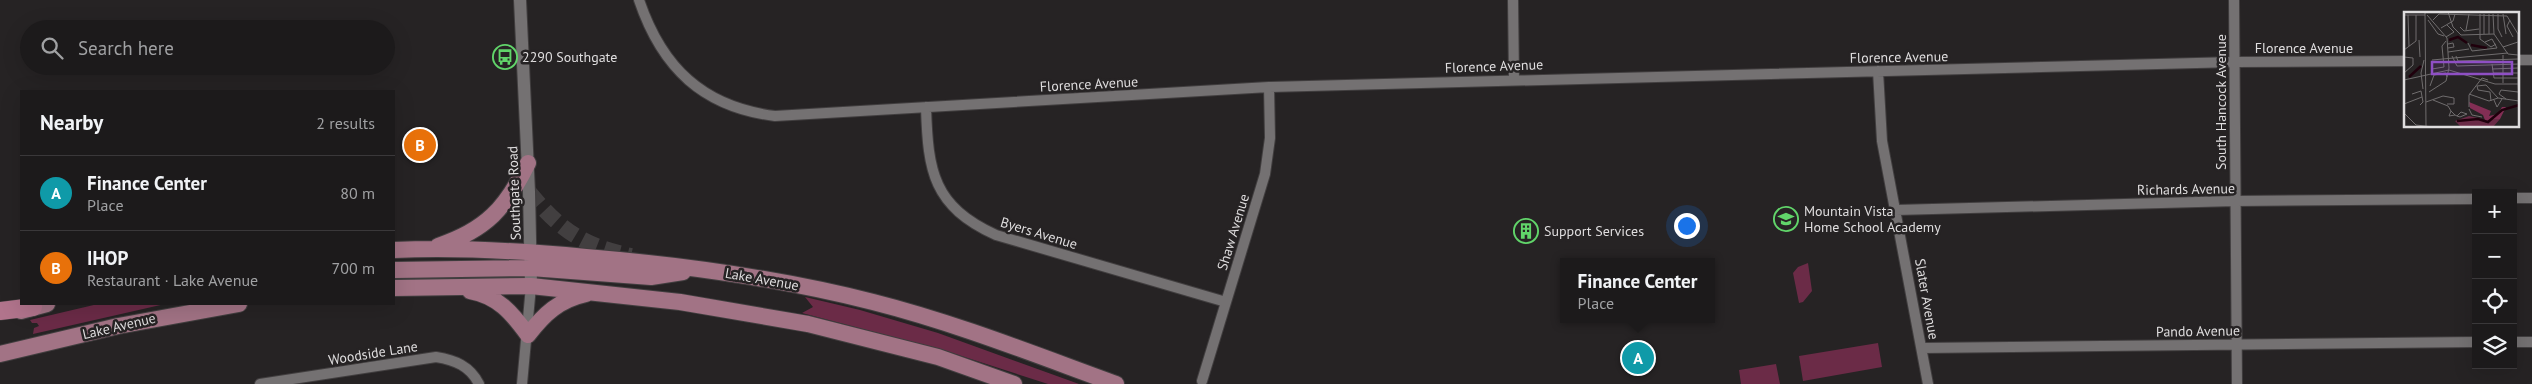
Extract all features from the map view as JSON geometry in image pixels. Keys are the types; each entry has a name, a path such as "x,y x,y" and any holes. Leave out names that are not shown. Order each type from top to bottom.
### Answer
{"highway":[{"path":"0,311 40,306"}],"main road":[{"path":"427,250 459,239 490,219 508,200 528,163"},
{"name":"Lake Avenue","path":"395,250 427,250 531,260 650,262 803,287 874,302 1022,350 1116,384"},
{"path":"395,270 531,260"},
{"path":"395,288 531,286 598,292 707,306 808,324 938,357 1014,384"},
{"path":"449,287 476,292 502,304 513,314 528,335 544,314 555,306 576,296 598,292"},
{"name":"Lake Avenue","path":"0,354 127,324 233,305"},
{"path":"0,318 40,306"}],"street":[{"name":"Southgate Road","path":"520,0 531,260 528,335 522,384"},
{"name":"Florence Avenue","path":"639,0 657,41 676,68 698,88 728,105 775,116 1269,87 1514,79 2235,62 2404,61"},
{"path":"1513,0 1514,79"},
{"name":"South Hancock Avenue","path":"2234,0 2237,384"},
{"name":"Slater Avenue","path":"1878,71 1882,140 1928,384"},
{"name":"Shaw Avenue","path":"1202,381 1268,158 1271,121 1269,87"},
{"name":"Byers Avenue","path":"926,107 927,145 934,175 948,201 969,222 996,235 1226,302"},
{"path":"2517,198 2532,198"},
{"name":"Richards Avenue","path":"1896,210 2235,201 2472,199"},
{"name":"Pando Avenue","path":"1922,348 2472,342"},
{"path":"2517,342 2532,342"},
{"name":"Woodside Lane","path":"260,384 332,379 436,357 459,363 476,376 479,384"}],"shaded area":[{"path":"1808,263 1812,291 1803,302 1799,303 1793,273 1798,267"},
{"path":"805,297 860,310 938,333 1079,384 1048,384 946,351 802,313 813,307"},
{"path":"94,305 161,305 33,334 34,328 39,326 30,320"},
{"path":"1878,343 1882,367 1803,381 1799,356"},
{"path":"1776,364 1780,384 1741,384 1739,370"}],"tunnel":[{"path":"529,192 552,217 574,234 599,247 631,256"}],"place":[{"name":"2290 Southgate","path":"505,57"},
{"name":"IHOP","path":"420,145"},
{"name":"Mountain Vista Home School Academy","path":"1786,219"},
{"name":"Support Services","path":"1526,231"},
{"name":"Finance Center","path":"1638,358"}]}
